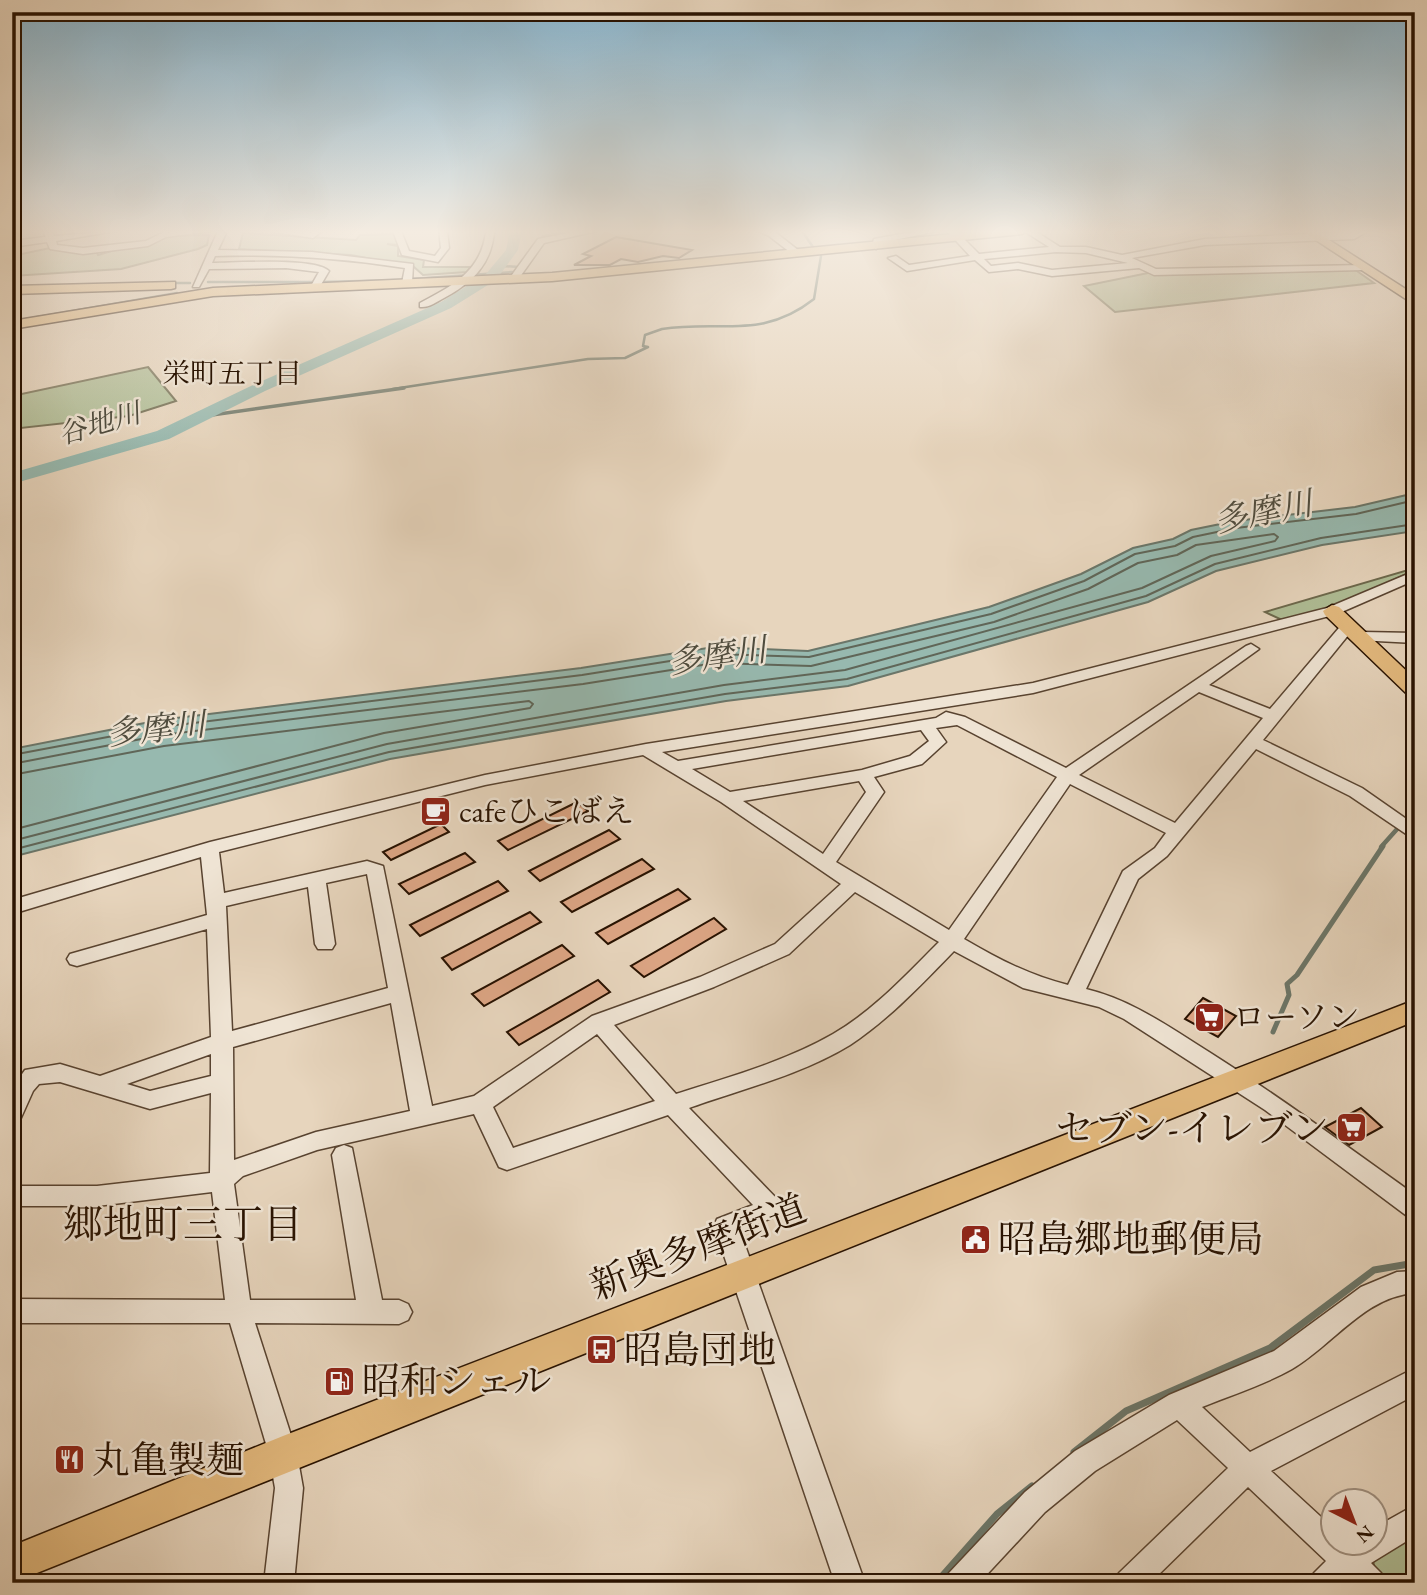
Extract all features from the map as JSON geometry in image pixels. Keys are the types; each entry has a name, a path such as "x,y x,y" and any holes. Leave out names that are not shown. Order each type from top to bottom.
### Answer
{"main road":[{"path":"12,325 111,305"},
{"path":"1332,611 1415,691"},
{"name":"新奥多摩街道","path":"12,1564 283,1454 1415,1010"}],"street":[{"path":"12,907 210,848 485,780 646,749 1001,695 1332,611 1415,575"},
{"path":"1074,993 1130,875 1161,852 1275,717 1355,631 1415,638"},
{"path":"480,1104 507,1160 798,1062 842,1039 893,1001 952,941 1067,775 1251,649"},
{"path":"1198,685 1275,717"},
{"path":"675,767 938,721 959,720 1178,832"},
{"path":"727,798 863,775 916,760 938,742 938,721"},
{"path":"1255,742 1356,792 1406,827"},
{"path":"646,749 727,798 853,883 1030,984 1074,993 1131,1013 1273,1104 1415,1209"},
{"path":"825,864 875,792 863,775"},
{"path":"210,851 216,910 222,1042 222,1181 239,1312 283,1454 289,1488 279,1583"},
{"path":"77,959 216,910 316,880 367,867 376,870 423,1119"},
{"path":"316,880 325,944"},
{"path":"12,1196 97,1196 222,1181 235,1169 317,1142 480,1104 599,1022 706,982 782,949 853,883"},
{"path":"97,1086 222,1042 399,993"},
{"path":"599,1022 671,1104 771,1208 726,1226 745,1273 850,1583"},
{"path":"12,1114 18,1083 33,1076 60,1073 150,1100 222,1082"},
{"path":"344,1156 371,1312"},
{"path":"959,1583 1035,1502 1085,1461 1179,1404 1283,1360 1370,1295 1397,1283 1415,1282"},
{"path":"12,1311 399,1312"},
{"path":"1129,1583 1248,1468 1415,1381"},
{"path":"1179,1404 1371,1583"},
{"path":"1324,1583 1348,1561 1415,1519"}],"green space":[{"path":"1107,305 1174,305 1115,312"},
{"path":"148,367 176,401 129,416 12,429 12,396"},
{"path":"1408,570 1411,572 1332,608 1282,620 1265,612"},
{"path":"1415,1535 1415,1583 1383,1583 1377,1577 1373,1561 1381,1556 1388,1556 1388,1552"}],"water":[{"name":"多摩川","path":"1415,493 1415,531 1322,545 1216,571 1148,602 848,686 726,701 390,759 12,857 12,749 160,720 581,668 714,647 808,651 989,607 1081,574 1133,548 1173,539 1191,530 1235,521 1355,507"}],"building":[{"path":"577,802 588,811 508,850 498,841"},
{"path":"441,824 449,832 391,860 383,852"},
{"path":"609,830 620,839 540,881 529,871"},
{"path":"465,853 475,862 409,894 399,884"},
{"path":"642,859 654,869 572,912 561,902"},
{"path":"498,881 508,891 420,936 410,925"},
{"path":"678,889 690,899 608,944 596,933"},
{"path":"530,912 541,922 452,970 442,958"},
{"path":"714,918 726,929 644,977 631,966"},
{"path":"562,945 574,956 484,1006 472,994"},
{"path":"598,980 610,992 519,1045 507,1032"},
{"name":"ローソン","path":"1203,998 1236,1016 1218,1037 1185,1019"},
{"name":"セブン-イレブン","path":"1361,1108 1382,1127 1349,1145 1325,1127"}],"waterway":[{"path":"26,319 105,305"},
{"name":"谷地川","path":"12,479 163,435 259,388 445,305"},
{"path":"393,389 588,359 625,358 648,347 643,346 645,335 662,329 759,324 777,320 805,305"},
{"path":"205,416 404,388"},
{"path":"1381,847 1415,809"},
{"path":"1273,1032 1289,995 1287,984 1297,975 1383,846"},
{"path":"1074,1452 1126,1411 1270,1348 1374,1270 1415,1263"},
{"path":"936,1583 997,1514 1032,1486"}],"place":[{"name":"cafeひこばえ","path":"436,811"},
{"name":"ローソン","path":"1210,1017"},
{"name":"セブン-イレブン","path":"1352,1128"},
{"name":"昭島郷地郵便局","path":"975,1239"},
{"name":"昭島団地","path":"601,1350"},
{"name":"昭和シェル","path":"339,1381"},
{"name":"丸亀製麺","path":"69,1460"}],"district":[{"name":"栄町五丁目","path":"232,373"},
{"name":"郷地町三丁目","path":"183,1224"}]}
